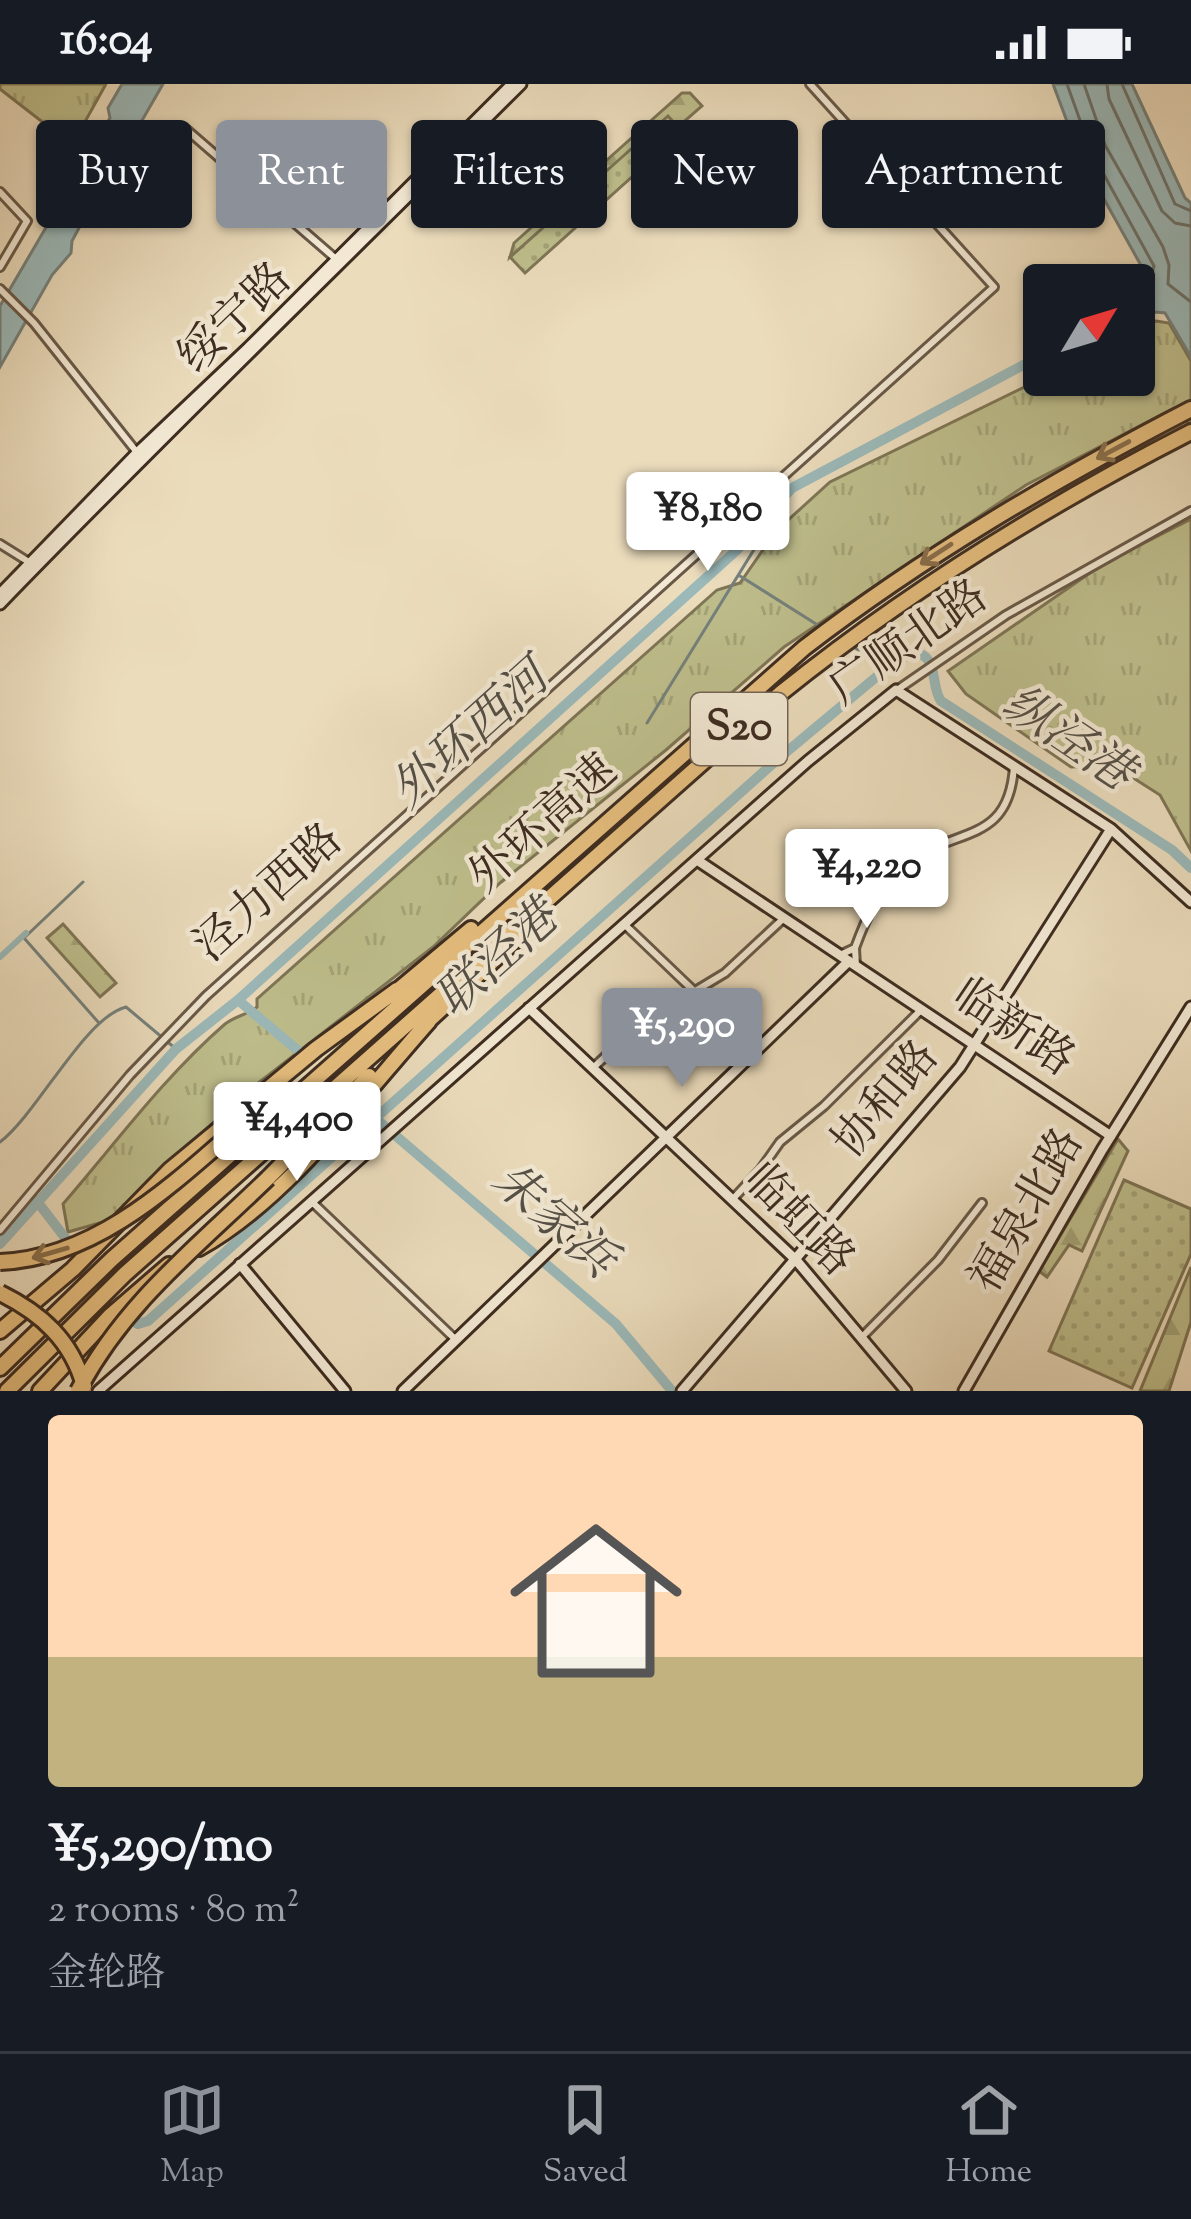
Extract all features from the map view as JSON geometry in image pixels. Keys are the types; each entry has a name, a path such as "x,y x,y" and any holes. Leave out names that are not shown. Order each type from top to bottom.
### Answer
{"highway":[{"name":"外环高速","path":"0,1368 112,1259 827,630 939,552 1036,493 1191,409"},
{"name":"外环高速","path":"7,1391 125,1274 642,815 846,642 1046,511 1191,432"},
{"path":"0,1262 44,1256 102,1233 170,1184 628,801"},
{"path":"81,1391 102,1350 150,1288 642,815"},
{"path":"0,1331 73,1269 170,1170 316,1049 398,991"},
{"path":"40,1391 129,1298 259,1205 429,1021"},
{"path":"0,1293 56,1332 76,1363 81,1391"}],"street":[{"name":"绥宁路","path":"0,604 139,455 512,84"},
{"name":"绥宁路","path":"139,455 521,84"},
{"name":"泾力西路","path":"0,1230 206,996 994,287 810,84"},
{"path":"192,134 336,259"},
{"path":"0,192 27,221 0,267"},
{"path":"2,290 32,320 139,455"},
{"name":"广顺北路","path":"98,1391 808,760 939,659 1072,576 1191,511"},
{"path":"0,544 33,565"},
{"name":"绥宁路","path":"0,594 33,565"},
{"path":"896,690 1111,829 1191,902"},
{"path":"403,1391 848,961 880,894 902,867 929,849 983,830 998,817 1012,792 1014,766"},
{"name":"协和路","path":"683,1390 976,1046 1111,829"},
{"name":"临新路","path":"697,860 1111,1136"},
{"path":"593,1068 639,1025 725,973 784,918"},
{"path":"624,924 695,992"},
{"path":"848,961 855,948"},
{"name":"福泉北路","path":"964,1391 1191,1007"},
{"name":"临虹路","path":"529,1008 796,1260 906,1391"},
{"path":"732,1200 780,1142 824,1106 921,1010"},
{"path":"311,1201 457,1340"},
{"path":"861,1338 938,1260 982,1203"},
{"path":"241,1264 345,1391"}],"green space":[{"path":"0,84 106,84 86,120 40,120 0,89"},
{"path":"682,93 690,93 702,106 686,120 668,116 652,120"},
{"path":"631,139 631,149 607,170 607,160"},
{"path":"631,148 631,178 607,199 607,170"},
{"path":"531,228 542,228 510,257 514,243"},
{"path":"542,228 575,228 525,273 510,257"},
{"path":"1155,322 1169,323 1191,361 1191,426 1174,408 1026,485 784,647 666,750 500,883 433,947 257,1084 110,1220 68,1232 63,1204 203,1044 229,1021 257,1007 257,999 717,590 740,583 776,531 830,482 1023,388 1023,396 1155,396"},
{"path":"1191,519 1191,851 1160,795 1113,765 1071,767 966,694 948,671 1103,564"},
{"path":"63,924 116,983 100,997 47,938"},
{"path":"1118,1139 1128,1151 1082,1251 1069,1245 1047,1277 1039,1271"},
{"path":"1124,1180 1191,1209 1191,1254 1132,1388 1049,1351"},
{"path":"1191,1267 1191,1322 1169,1391 1140,1391"}],"water":[{"path":"122,84 163,84 142,120 109,120 108,108"},
{"path":"1053,84 1132,84 1191,203 1191,357 1165,313 1155,312 1155,264 1140,264 1105,201 1105,120 1066,120"},
{"path":"46,228 79,228 71,253 52,275 0,367 0,306"}],"waterway":[{"name":"外环西河","path":"0,1244 176,1049 238,1000 738,549 792,488 1023,365"},
{"path":"647,723 792,488"},
{"path":"740,576 824,629"},
{"path":"852,646 887,668"},
{"name":"联泾港","path":"36,1200 127,1318 138,1324 148,1321 778,759 912,652 931,664 941,701 1172,850 1191,868"},
{"path":"83,882 24,938 99,1023"},
{"path":"0,957 26,933"},
{"path":"238,1000 302,1054"},
{"path":"0,1142 110,1015 126,1007 176,1049"},
{"name":"朱家浜","path":"375,1118 616,1324 672,1391"}],"water label":[{"name":"纵泾港","path":"1066,741"}]}
